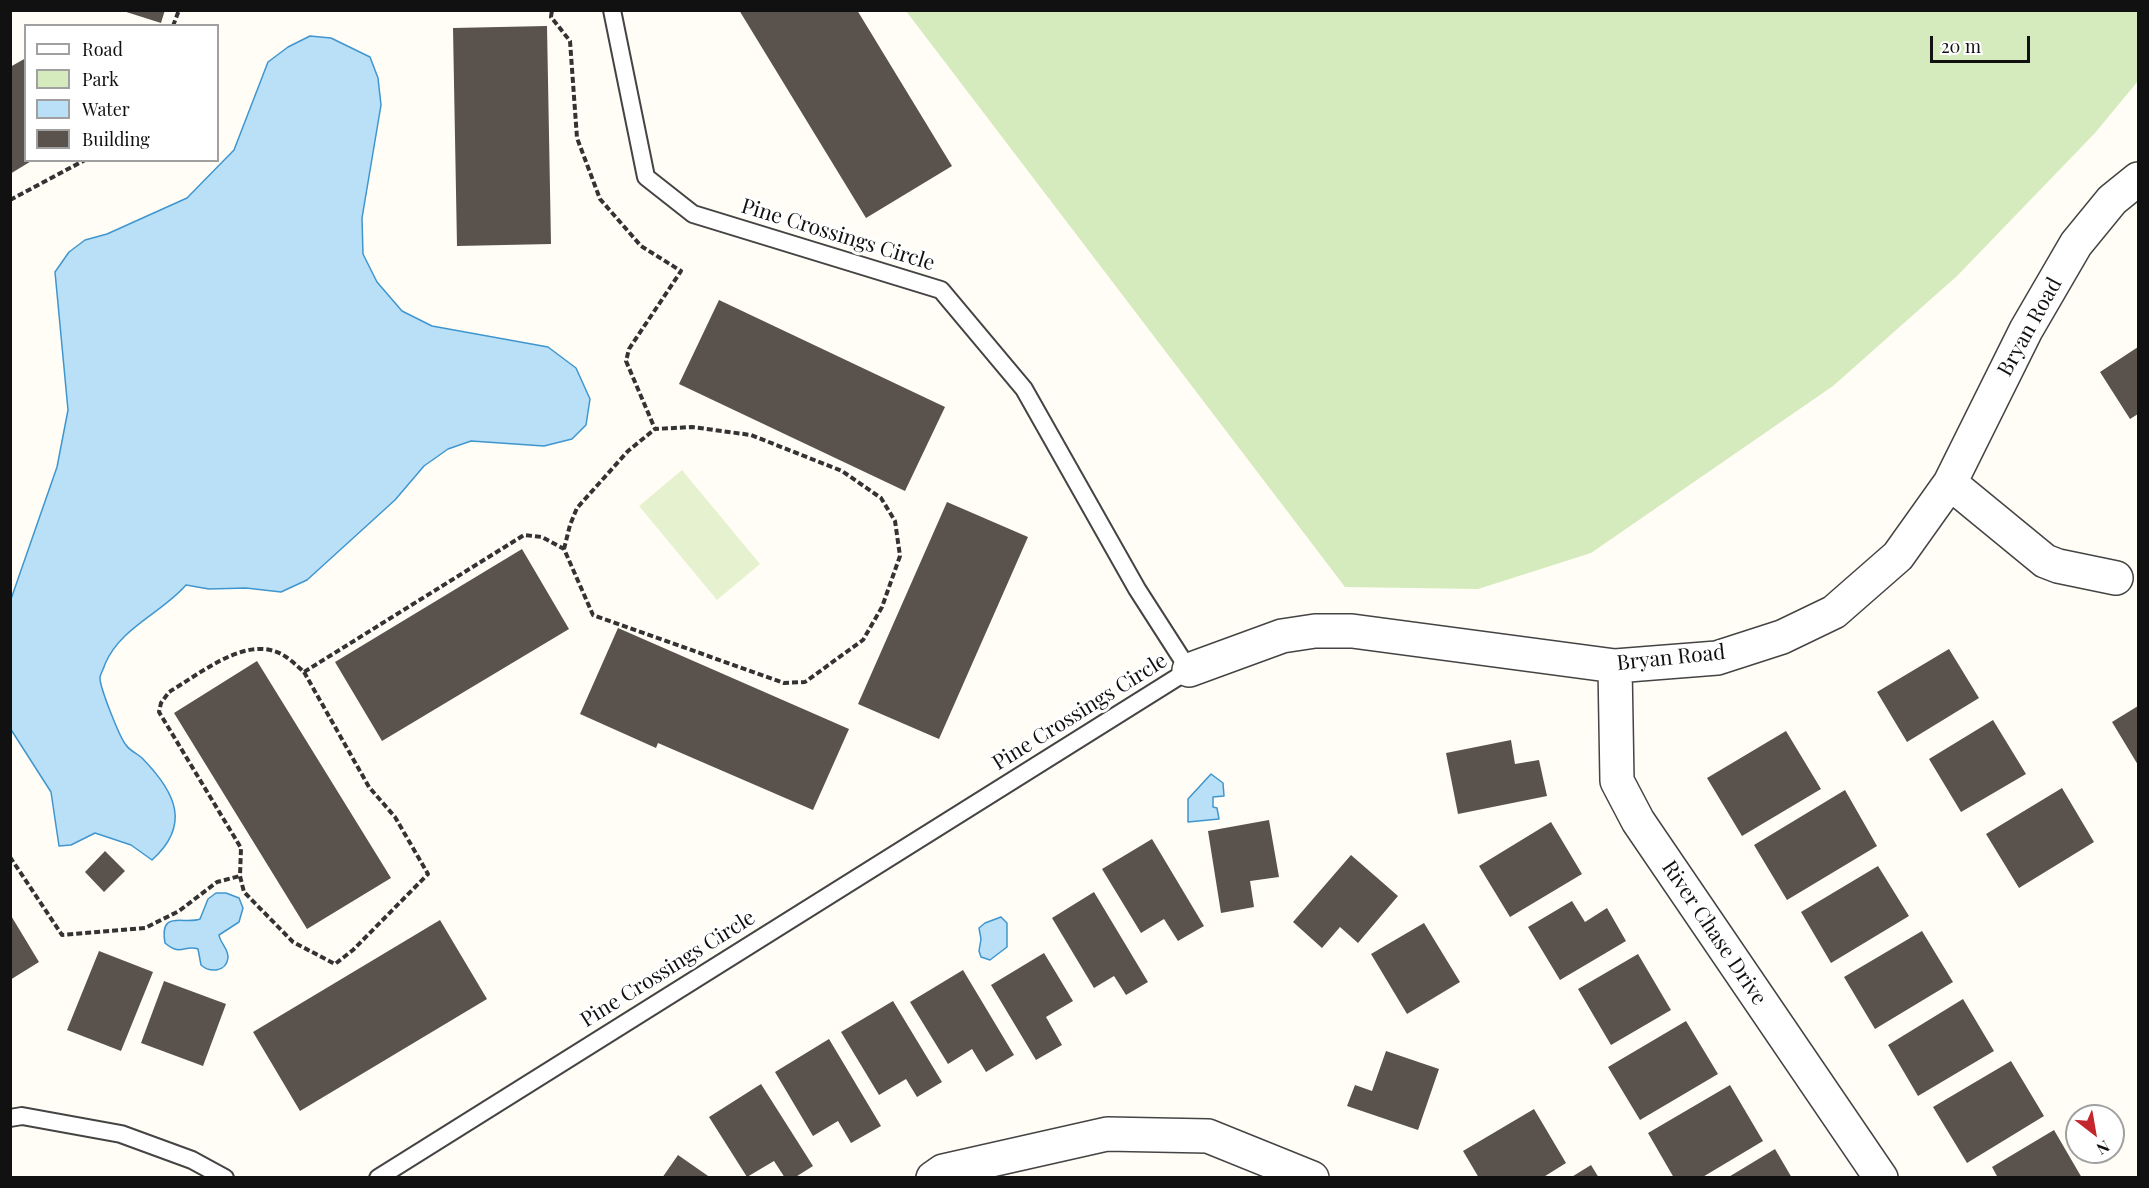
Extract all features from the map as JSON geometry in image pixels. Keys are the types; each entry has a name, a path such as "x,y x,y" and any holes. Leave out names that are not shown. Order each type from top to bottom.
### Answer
{"street":[{"name":"Bryan Road","path":"1189,670 1282,636 1352,631 1615,666 1717,658 1782,637 1834,612 1898,556 1950,483 2026,330 2076,244 2112,200 2139,179"},
{"path":"1950,483 2045,561 2058,566 2116,578"},
{"name":"River Chase Drive","path":"1615,666 1617,781 1638,821 1881,1178"},
{"path":"933,1178 943,1171 1107,1134 1208,1136 1312,1178"}],"lane":[{"name":"Pine Crossings Circle","path":"378,1178 1189,670 1137,589 1024,389 941,290 693,214 646,177 612,10"},
{"path":"10,1118 22,1116 121,1134 192,1160 225,1178"}],"path":[{"path":"552,10 551,17 570,41 577,138 600,199 641,246 681,271 629,350 626,361 655,429"},
{"path":"10,200 81,162"},
{"path":"304,672 524,535 542,537 564,549 593,615 784,683 805,682 863,640 882,607 900,556 895,521 881,498 842,471 751,435 692,427 655,429 628,451 577,508 564,549"},
{"path":"254,648 276,651 304,672 369,787 395,817 428,874 353,950 335,964 293,942 244,892 240,876 241,848 159,712 161,703 169,692 244,650 254,648"},
{"path":"10,857 62,934 145,928 179,911 217,882 240,876"}],"green space":[{"path":"906,11 2138,11 2138,81 2095,133 1957,276 1833,386 1591,553 1478,589 1345,587"},
{"path":"682,470 760,564 717,600 639,506"}],"water":[{"path":"310,36 331,38 370,57 378,78 381,105 362,218 363,254 377,282 402,311 432,326 548,347 576,368 590,399 586,425 572,439 544,446 471,441 448,449 424,466 395,500 307,580 281,592 246,588 209,589 186,585 121,640 112,651 100,677 106,701 123,740 154,772 171,797 175,822 172,834 152,860 131,845 95,833 71,845 59,846 51,792 10,728 11,599 57,467 68,410 55,272 69,252 85,240 107,234 187,198 234,150 268,62 288,47"},
{"path":"1211,774 1223,783 1224,796 1213,797 1213,807 1217,808 1219,819 1188,822 1188,799"},
{"path":"216,893 226,893 239,898 243,908 239,922 219,935 228,958 224,966 213,970 201,965 198,949 179,950 170,947 165,943 164,932 169,922 174,920 200,919 208,899"},
{"path":"1001,917 1007,923 1007,947 990,960 981,957 979,928"}],"building":[{"path":"120,10 165,10 161,23"},
{"path":"739,10 857,10 952,166 866,218"},
{"path":"547,26 551,244 457,246 453,28"},
{"path":"24,59 24,162 30,162 10,174 10,67"},
{"path":"719,300 945,407 905,491 679,384"},
{"path":"2138,347 2138,414 2130,419 2100,372"},
{"path":"947,502 1028,537 939,739 858,704"},
{"path":"522,549 569,629 382,741 335,662"},
{"path":"618,628 849,729 813,810 658,743 656,748 580,714"},
{"path":"1949,649 1979,698 1907,742 1877,692"},
{"path":"257,661 391,878 307,929 174,713"},
{"path":"2138,706 2138,765 2112,722"},
{"path":"1993,720 2026,774 1961,812 1929,759"},
{"path":"1786,731 1821,789 1742,836 1707,778"},
{"path":"1511,740 1515,764 1539,760 1547,796 1458,814 1446,753"},
{"path":"2062,788 2094,842 2019,888 1986,834"},
{"path":"1845,790 1877,846 1787,900 1754,845"},
{"path":"1269,820 1279,877 1250,881 1254,907 1221,913 1208,831"},
{"path":"1551,822 1582,874 1510,917 1479,866"},
{"path":"1152,839 1204,926 1178,941 1164,919 1141,933 1102,869"},
{"path":"105,851 125,871 104,892 85,872"},
{"path":"1351,855 1398,896 1358,943 1340,927 1322,948 1293,922"},
{"path":"1878,866 1909,916 1831,963 1801,912"},
{"path":"1094,892 1148,982 1126,995 1114,976 1094,988 1052,918"},
{"path":"1572,901 1585,922 1607,908 1626,941 1560,980 1528,927"},
{"path":"10,914 39,962 10,980"},
{"path":"440,920 487,999 300,1111 253,1032"},
{"path":"1424,923 1460,982 1407,1014 1371,954"},
{"path":"1922,931 1953,982 1875,1029 1844,977"},
{"path":"99,951 153,972 121,1051 67,1030"},
{"path":"1044,953 1073,1001 1046,1017 1062,1045 1036,1060 991,985"},
{"path":"1638,954 1671,1010 1611,1045 1578,989"},
{"path":"963,970 1014,1055 986,1072 972,1049 948,1064 910,1002"},
{"path":"164,981 226,1004 203,1066 141,1043"},
{"path":"1963,999 1994,1051 1918,1096 1888,1045"},
{"path":"893,1001 942,1082 917,1097 906,1079 879,1095 841,1032"},
{"path":"1686,1021 1718,1074 1640,1120 1608,1067"},
{"path":"829,1039 881,1126 851,1143 838,1121 813,1136 775,1072"},
{"path":"1386,1051 1439,1069 1418,1130 1347,1106 1355,1085 1372,1091"},
{"path":"2011,1061 2044,1116 1967,1163 1933,1107"},
{"path":"761,1084 813,1166 794,1178 785,1178 774,1161 747,1177 709,1117"},
{"path":"1730,1085 1763,1141 1701,1178 1674,1178 1648,1133"},
{"path":"1534,1109 1566,1163 1542,1178 1479,1178 1463,1151"},
{"path":"2054,1130 2065,1149 2065,1164 2074,1164 2082,1178 1998,1178 1992,1167"},
{"path":"1775,1149 1792,1178 1727,1178"},
{"path":"678,1155 711,1178 662,1178"},
{"path":"1591,1165 1599,1178 1570,1178"}]}
